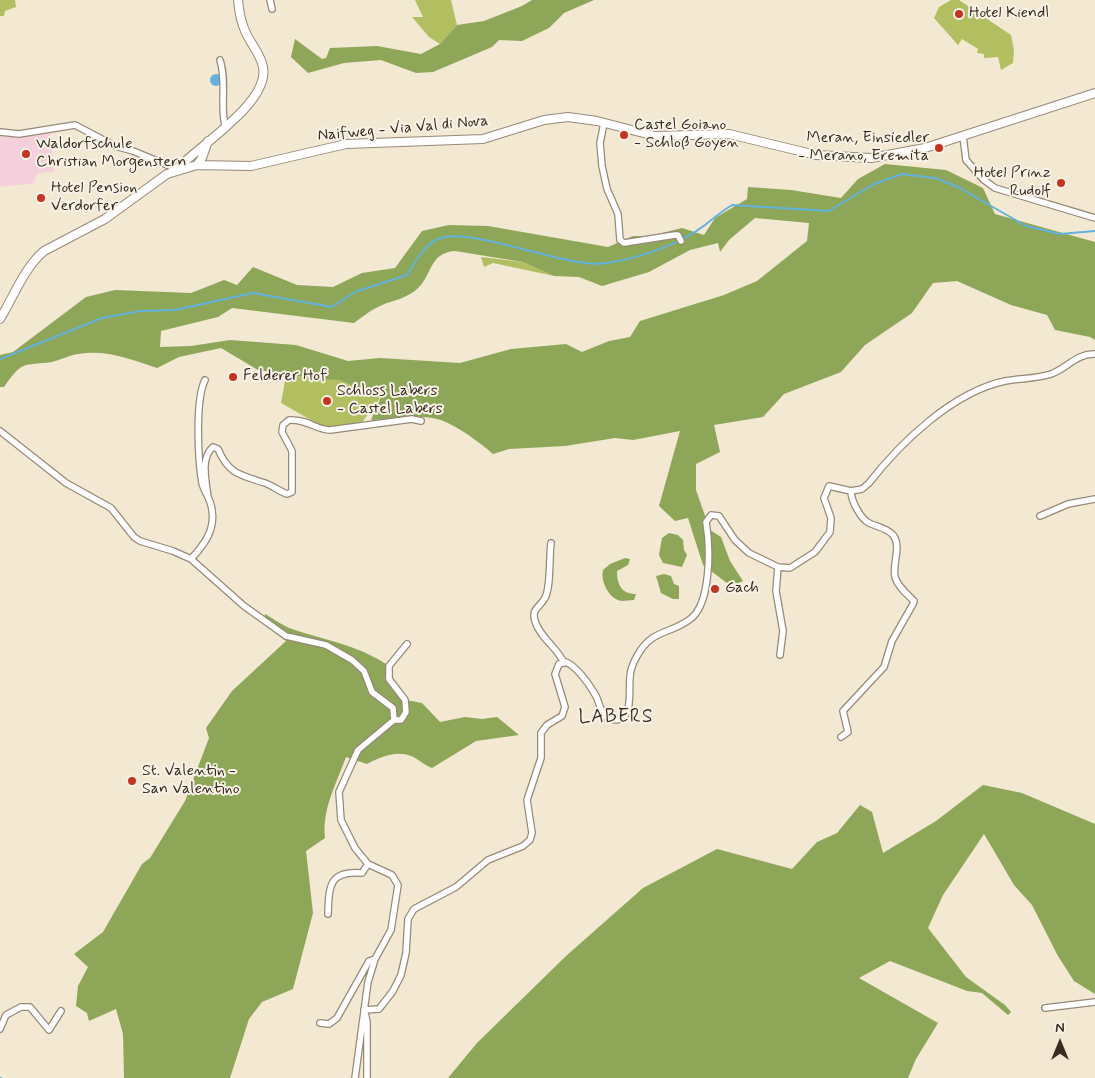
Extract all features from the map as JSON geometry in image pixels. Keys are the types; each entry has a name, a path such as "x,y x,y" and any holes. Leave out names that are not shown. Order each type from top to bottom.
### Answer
{"main road":[{"path":"0,319 26,273 36,258 44,251 105,220 150,185 177,170 254,98 261,88 264,77 261,60 242,24 238,0"},
{"name":"Naifweg - Via Val di Nova","path":"177,170 196,165 251,166 346,144 483,139 556,118 576,117 642,134 669,137 729,134 800,152 844,158 871,158 903,154 1095,93"},
{"path":"207,144 206,155 217,165"},
{"path":"196,165 202,158 207,144"},
{"path":"194,153 196,165"}],"street":[{"path":"270,0 272,9"},
{"path":"220,60 225,89 223,118 225,126"},
{"path":"604,123 600,143 602,166 607,189 618,214 620,240 624,244 675,235 680,238"},
{"path":"0,132 19,134 75,125 115,146 133,151 177,170"},
{"path":"963,136 966,160 984,180 995,188 1095,218"},
{"path":"364,1010 379,1009 398,982 404,961 408,919 414,909 456,887 488,860 523,846 530,840 532,834 527,800 541,758 541,733 547,725 562,716 566,707 555,674 559,664 564,663 574,666 596,697 602,713 611,719 626,714 630,702 630,675 643,647 660,632 690,620 697,613 702,601 710,557 706,522 711,515 719,516 736,540 749,553 778,567 796,566 824,544 831,526 824,498 829,486 850,491 862,489 870,483 924,424 979,390 1005,381 1043,377 1056,373 1080,356 1095,354"},
{"path":"205,380 199,403 202,485 208,497"},
{"path":"190,559 210,535 212,513 208,497 205,462 208,452 213,448 218,449 227,467 239,475 274,486 287,494 292,492 292,450 282,432 283,425 289,420 310,422 325,430 348,429 357,426 412,419 421,421"},
{"path":"0,431 66,483 111,508 140,541 173,551 190,559 244,606 280,632 291,638 326,645 352,660 364,671 372,692 393,708 394,720"},
{"path":"841,737 848,732 844,711 884,667 892,641 914,604 896,578 894,561 897,546 894,536 888,530 865,520 854,502 850,491"},
{"path":"1040,516 1068,504 1095,499"},
{"path":"551,543 547,594 533,611 533,615 541,634 560,654 564,663"},
{"path":"778,567 776,591 783,632 780,654"},
{"path":"355,1078 364,1010 375,960 391,930 398,885 388,872 368,864 355,848 344,827 339,807 339,792 358,750 394,720 401,720 406,712 405,700 389,679 389,666 407,644"},
{"path":"328,914 329,889 336,877 347,872 362,873 368,864"},
{"path":"320,1023 330,1024 337,1018 368,961 375,960"},
{"path":"1045,1008 1095,1002"},
{"path":"0,1029 6,1015 21,1007 30,1007 48,1030 61,1011"},
{"path":"364,1010 367,1022 367,1078"}],"shaded area":[{"name":"Waldorfschule Christian Morgenstern","path":"50,131 54,172 37,173 34,183 0,187 0,134"}],"green space":[{"path":"0,0 15,0 16,7 5,11 4,16 0,16"},
{"path":"415,0 451,0 457,25 440,44 429,37 412,17 423,17"},
{"path":"532,0 594,0 564,13 549,28 522,41 499,40 492,47 433,72 416,73 381,60 344,63 308,73 291,57 295,39 322,59 326,58 330,48 377,46 421,54 440,44 457,25 484,21"},
{"path":"951,0 959,0 1011,35 1014,50 1013,63 1001,70 998,57 984,58 984,54 977,53 978,49 962,39 958,45 934,18 939,7"},
{"path":"885,164 946,170 983,188 995,214 1095,242 1095,340 1090,337 1055,330 1047,315 1011,305 957,281 933,283 912,313 865,345 841,372 784,394 763,417 714,425 720,452 696,464 696,490 710,530 721,537 730,561 743,581 731,586 703,565 688,518 675,521 659,506 680,431 633,440 615,438 565,446 509,449 493,454 455,426 441,420 415,417 371,420 381,397 339,380 318,379 258,370 221,348 179,357 157,368 128,358 108,354 88,353 75,355 52,362 24,366 15,372 4,387 0,387 0,355 13,352 86,297 115,290 191,293 224,280 237,285 253,267 297,285 333,287 362,273 395,268 422,231 449,225 488,226 608,247 633,236 650,236 682,228 704,235 715,218 747,199 748,187 791,190 841,198 858,179","holes":["755,218 809,223 807,241 757,281 724,295 640,321 630,337 609,341 582,352 566,344 511,349 460,363 380,358 348,361 296,345 230,340 191,346 160,347 161,331 218,317 232,308 354,323 376,308 416,290 435,261 440,256 455,251 523,262 554,276 579,277 602,286 649,272 690,250 718,243 720,252 729,240"]},
{"path":"481,257 523,262 554,276 493,263 484,267"},
{"path":"286,375 339,380 381,397 357,429 325,428 281,403"},
{"path":"669,533 678,535 683,540 684,550 687,555 682,567 663,563 659,555 662,538"},
{"path":"625,558 630,559 628,565 617,571 619,584 627,592 636,594 634,600 622,601 613,597 606,589 602,574 603,570 610,564"},
{"path":"664,574 671,576 674,584 679,586 679,599 673,599 661,593 656,576"},
{"path":"265,614 289,628 352,647 375,657 386,664 387,683 401,699 422,703 440,722 465,717 482,719 497,717 519,735 476,741 432,768 405,754 388,755 367,764 346,757 328,807 325,838 306,851 313,913 293,989 262,1002 249,1019 230,1078 124,1078 123,1034 116,1009 89,1021 87,1013 76,1006 78,986 88,967 74,954 103,932 142,864 150,858 185,801 209,738 206,728 232,691 286,641 263,624"},
{"path":"983,785 1022,793 1095,824 1095,994 1074,981 1058,956 1032,905 1014,885 984,834 943,895 928,928 966,977 1005,1005 1011,1012 1008,1015 982,993 967,991 890,961 859,978 938,1023 916,1059 908,1078 448,1078 477,1043 566,956 643,888 717,849 792,869 817,842 837,833 860,805 872,812 883,853 936,821"}],"water":[{"path":"214,74 218,74 222,80 218,86 214,86 210,82 210,78"}],"waterway":[{"path":"0,359 102,318 140,311 175,310 253,293 332,307 355,292 407,275 419,256 431,243 451,236 470,237 567,260 607,263 658,250 683,239 732,205 829,211 874,184 902,174 935,178 958,187 1026,226 1060,234 1095,231"}],"place":[{"name":"Hotel Kiendl","path":"959,14"},
{"name":"Castel Goiano - Schloß Goyen","path":"624,135"},
{"name":"Meran, Einsiedler - Merano, Eremita","path":"939,148"},
{"name":"Waldorfschule Christian Morgenstern","path":"26,154"},
{"name":"Hotel Prinz Rudolf","path":"1061,183"},
{"name":"Hotel Pension Verdorfer","path":"41,198"},
{"name":"Felderer Hof","path":"233,377"},
{"name":"Schloss Labers - Castel Labers","path":"327,401"},
{"name":"Gach","path":"715,589"},
{"name":"St. Valentin - San Valentino","path":"132,781"}],"district":[{"name":"LABERS","path":"616,718"}]}
